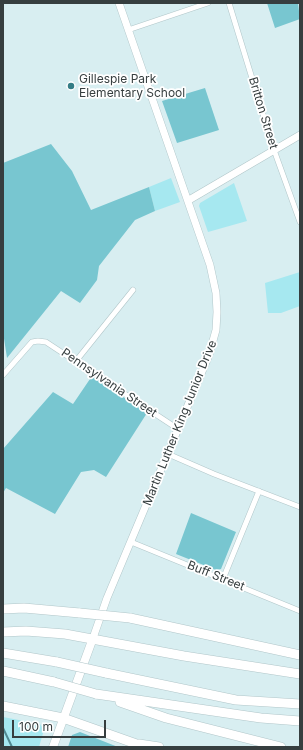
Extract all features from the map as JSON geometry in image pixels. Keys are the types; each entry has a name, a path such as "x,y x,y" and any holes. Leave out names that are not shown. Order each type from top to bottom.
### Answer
{"highway":[{"path":"3,609 24,608 130,618 300,655"},
{"path":"3,632 26,631 65,634 184,656 299,674"},
{"name":"Martin Luther King Junior Drive","path":"53,747 93,638"},
{"path":"3,653 56,662 236,700 300,704"},
{"path":"3,671 54,682 96,694 166,718 281,747"},
{"path":"96,694 262,718 300,721"},
{"path":"3,706 63,718 145,747"},
{"path":"134,743 159,747"}],"main road":[{"name":"Martin Luther King Junior Drive","path":"93,638 107,598 209,355 216,330 217,312 214,279 189,200 119,3"},
{"path":"189,200 300,135"}],"street":[{"path":"128,30 208,3"},
{"name":"Britton Street","path":"229,3 274,150 300,222"},
{"path":"76,361 133,290"},
{"name":"Pennsylvania Street","path":"3,376 32,342 46,342 178,429"},
{"path":"168,454 259,492 300,507"},
{"path":"223,579 259,492"},
{"name":"Buff Street","path":"131,542 300,611"}],"shaded area":[{"path":"267,3 298,3 300,19 275,28"},
{"path":"205,88 219,130 177,143 162,101"},
{"path":"51,144 72,171 91,210 149,187 155,211 135,220 99,266 97,280 80,303 61,291 7,358 3,332 3,163"},
{"path":"171,178 180,202 155,211 149,187"},
{"path":"234,183 247,221 208,232 199,206 200,203"},
{"path":"300,272 300,306 281,313 268,313 265,283"},
{"path":"92,376 147,413 106,477 94,470 81,472 55,514 6,488 3,493 3,449 53,392 73,404"},
{"path":"191,513 236,532 221,569 216,570 176,554"},
{"path":"3,717 40,724 44,730 39,747 3,747"},
{"path":"80,732 118,747 68,747 72,735"}],"waterway":[{"path":"3,728 12,747"}],"place":[{"name":"Gillespie Park Elementary School","path":"71,86"}]}
